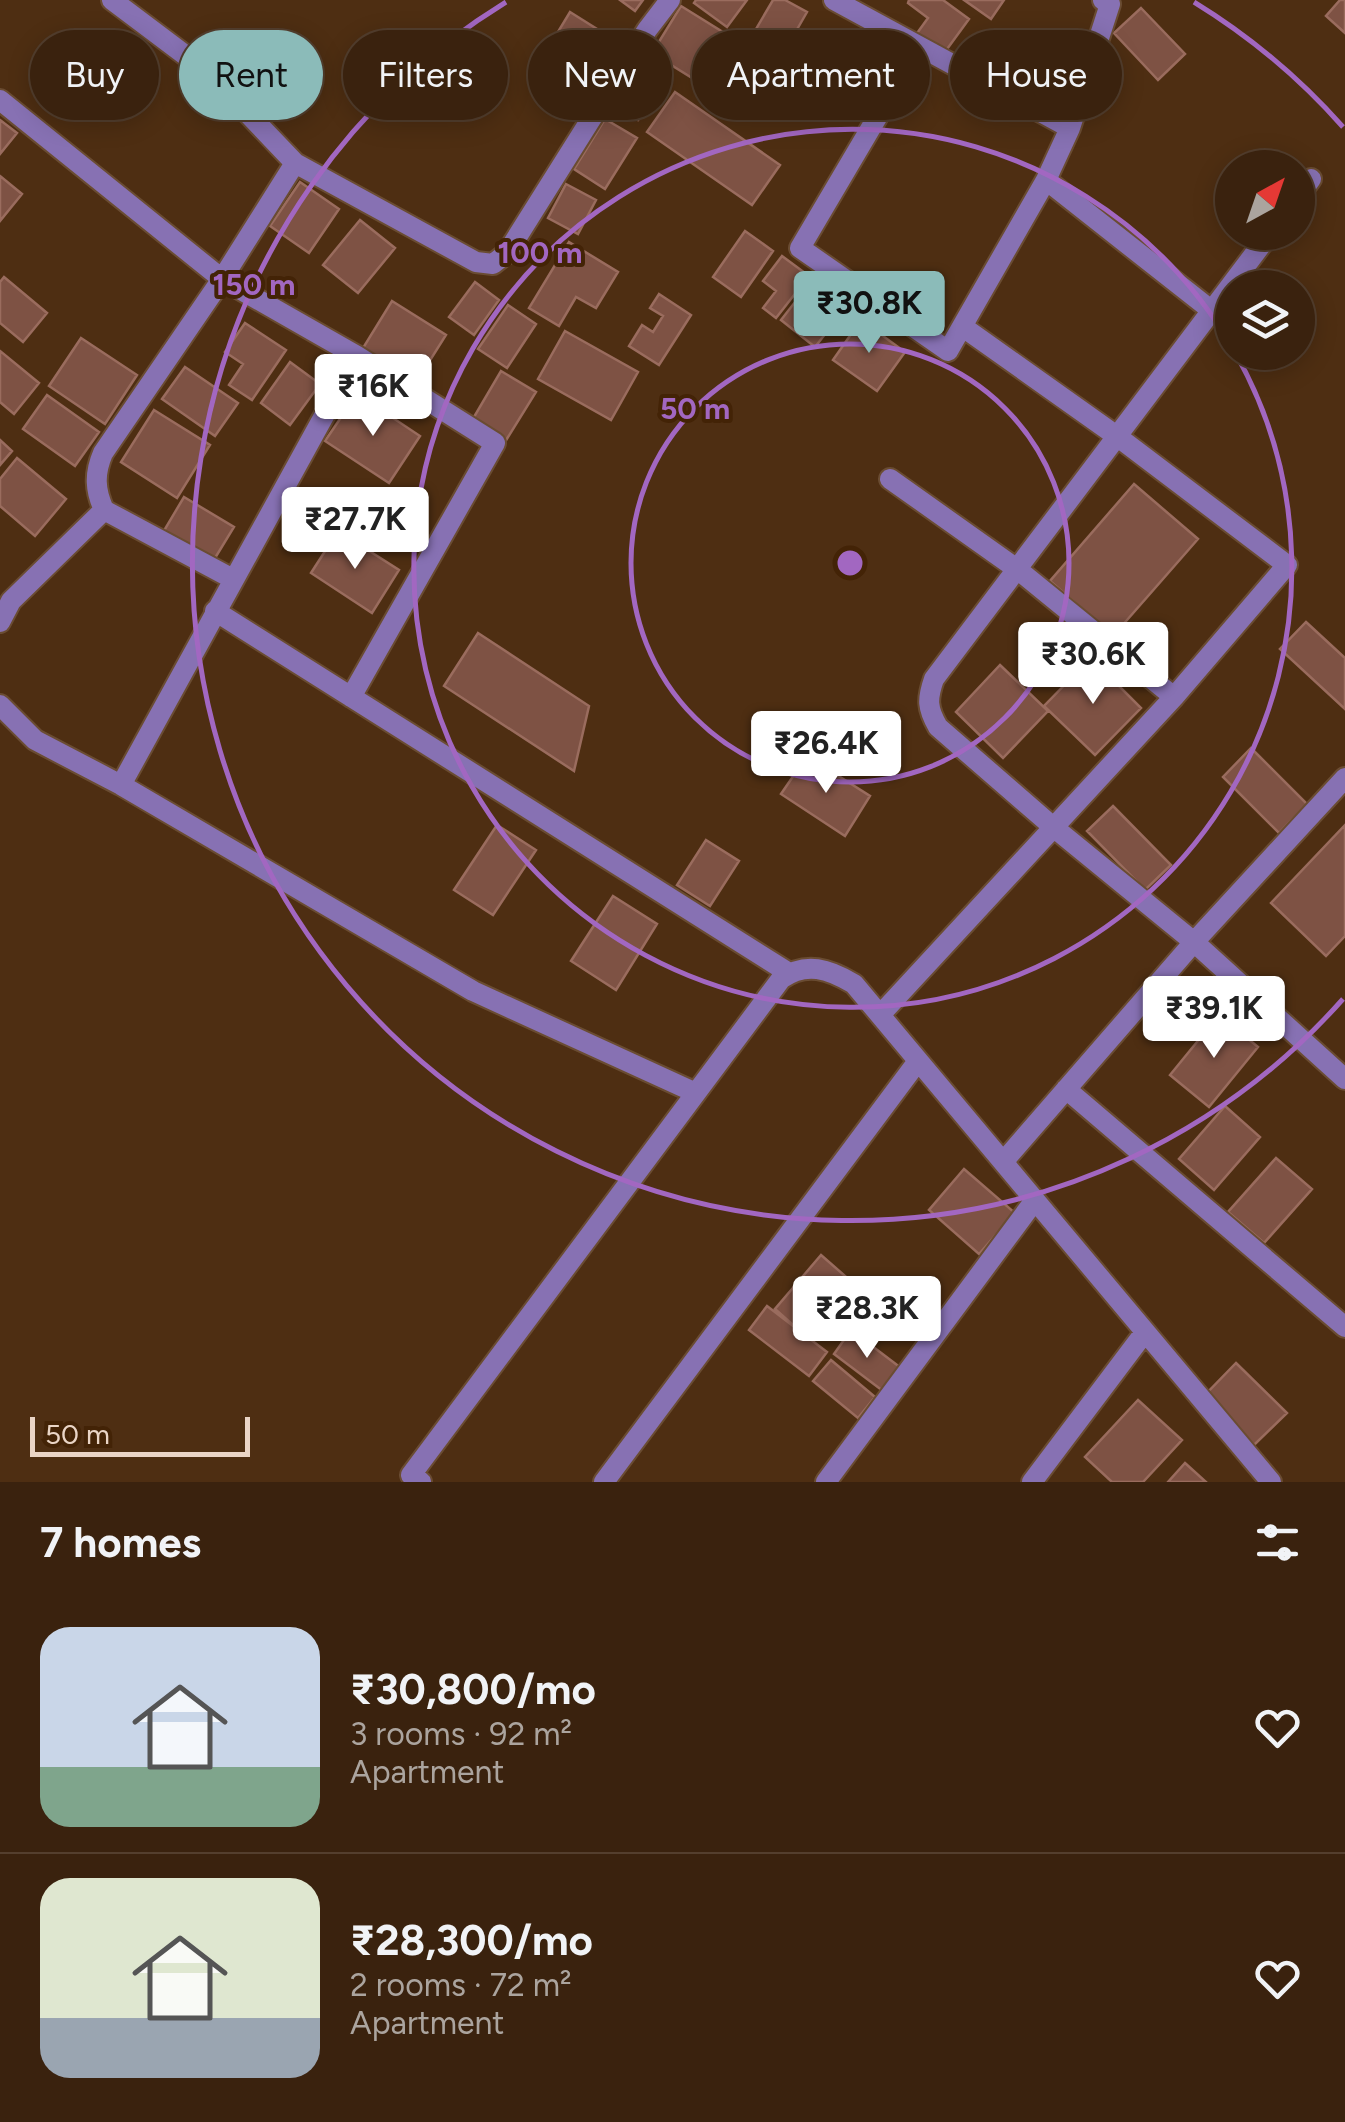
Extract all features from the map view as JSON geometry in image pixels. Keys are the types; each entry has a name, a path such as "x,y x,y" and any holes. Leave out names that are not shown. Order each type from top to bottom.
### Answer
{"street":[{"path":"112,0 236,100 296,163 476,262 493,264 507,253 647,30 670,0"},
{"path":"834,0 886,30"},
{"path":"876,120 800,248 948,351 1046,180 1070,128 1110,4 1102,0"},
{"path":"930,54 1070,128"},
{"path":"0,100 222,278 357,356 494,444 351,698"},
{"path":"233,579 104,510 97,495 96,470 103,453 296,163"},
{"path":"1046,180 1211,310"},
{"path":"1256,250 934,679 927,698 938,726 1342,1070"},
{"path":"880,1016 1174,697 1287,566 1118,437 963,327"},
{"path":"121,786 357,356"},
{"path":"890,479 1017,569 1174,697"},
{"path":"0,622 6,596 104,510"},
{"path":"215,612 789,973"},
{"path":"0,705 35,740 474,991 696,1093"},
{"path":"1003,1162 1194,942 1345,778"},
{"path":"421,1482 411,1474 781,979 812,967 834,972 854,984 1268,1480"},
{"path":"604,1482 918,1061"},
{"path":"1066,1089 1345,1327"},
{"path":"826,1482 1035,1200"},
{"path":"1032,1482 1146,1332"}],"building":[{"path":"620,0 643,0 635,11"},
{"path":"747,0 727,27 694,3"},
{"path":"773,0 785,0 807,12 797,30 755,30"},
{"path":"943,0 969,19 961,30 950,30 950,45 942,56 930,47 930,30 919,30 928,18 908,3"},
{"path":"964,0 1004,0 991,19"},
{"path":"1340,0 1345,0 1345,33 1326,16"},
{"path":"681,6 720,30 692,30 692,78 672,65 672,30 666,30"},
{"path":"1141,8 1185,54 1158,80 1122,42 1122,30 1117,30"},
{"path":"570,12 599,30 559,30"},
{"path":"675,92 692,104 692,120 715,120 780,165 752,205 647,132 655,120 672,120"},
{"path":"0,120 17,133 0,154"},
{"path":"604,120 637,138 605,189 574,169"},
{"path":"0,176 22,194 0,221"},
{"path":"300,182 339,209 309,253 270,226"},
{"path":"566,184 596,200 578,234 548,218"},
{"path":"360,220 395,248 358,293 323,265"},
{"path":"745,231 773,251 741,297 713,277"},
{"path":"569,242 618,272 596,308 576,297 559,326 529,308"},
{"path":"782,256 809,276 776,318 763,308 776,291 763,281"},
{"path":"4,277 47,313 23,342 0,323 0,282"},
{"path":"475,282 499,300 474,335 449,317"},
{"path":"810,283 844,310 815,347 781,320"},
{"path":"659,294 691,315 659,365 629,346 642,325 653,332 663,316 650,308"},
{"path":"392,301 446,335 417,381 363,348"},
{"path":"508,305 536,324 507,368 478,349"},
{"path":"861,320 905,352 877,391 833,360"},
{"path":"245,323 286,350 252,400 229,385 243,364 225,352"},
{"path":"565,331 638,372 611,420 538,379"},
{"path":"81,338 137,375 105,424 49,386"},
{"path":"0,351 39,383 14,414 0,402"},
{"path":"290,362 320,384 290,425 261,403"},
{"path":"185,367 238,403 215,436 162,399"},
{"path":"501,371 536,392 505,442 471,422"},
{"path":"357,394 420,436 389,483 325,441"},
{"path":"47,395 99,432 75,466 23,429"},
{"path":"154,410 210,445 177,498 121,462"},
{"path":"0,440 12,451 0,465"},
{"path":"17,458 66,499 35,536 0,506 0,479"},
{"path":"1134,484 1198,539 1113,636 1050,581"},
{"path":"184,497 234,527 212,563 162,534"},
{"path":"338,531 399,570 372,613 311,573"},
{"path":"1306,622 1345,658 1345,709 1280,649"},
{"path":"478,633 589,706 574,771 444,686"},
{"path":"1091,658 1141,708 1095,755 1044,706"},
{"path":"1000,665 1048,711 1003,758 956,712"},
{"path":"1251,748 1307,804 1279,833 1223,777"},
{"path":"807,756 870,796 845,836 781,794"},
{"path":"1113,806 1171,865 1145,890 1087,831"},
{"path":"497,825 536,850 493,915 454,890"},
{"path":"1345,825 1345,936 1326,956 1271,903"},
{"path":"706,840 739,861 710,906 677,885"},
{"path":"613,896 657,924 616,990 571,961"},
{"path":"1219,1015 1258,1047 1209,1107 1170,1075"},
{"path":"1225,1106 1260,1137 1214,1190 1179,1159"},
{"path":"1276,1158 1312,1189 1264,1243 1228,1212"},
{"path":"964,1169 1015,1213 979,1254 929,1210"},
{"path":"821,1255 869,1297 833,1339 811,1321 801,1332 775,1309"},
{"path":"767,1306 827,1352 809,1376 749,1330"},
{"path":"851,1330 901,1368 883,1391 834,1354"},
{"path":"831,1360 875,1397 858,1418 813,1381"},
{"path":"1236,1363 1287,1413 1254,1445 1204,1396"},
{"path":"1138,1400 1182,1440 1143,1482 1112,1482 1085,1457"},
{"path":"1185,1463 1206,1482 1168,1482"}]}
